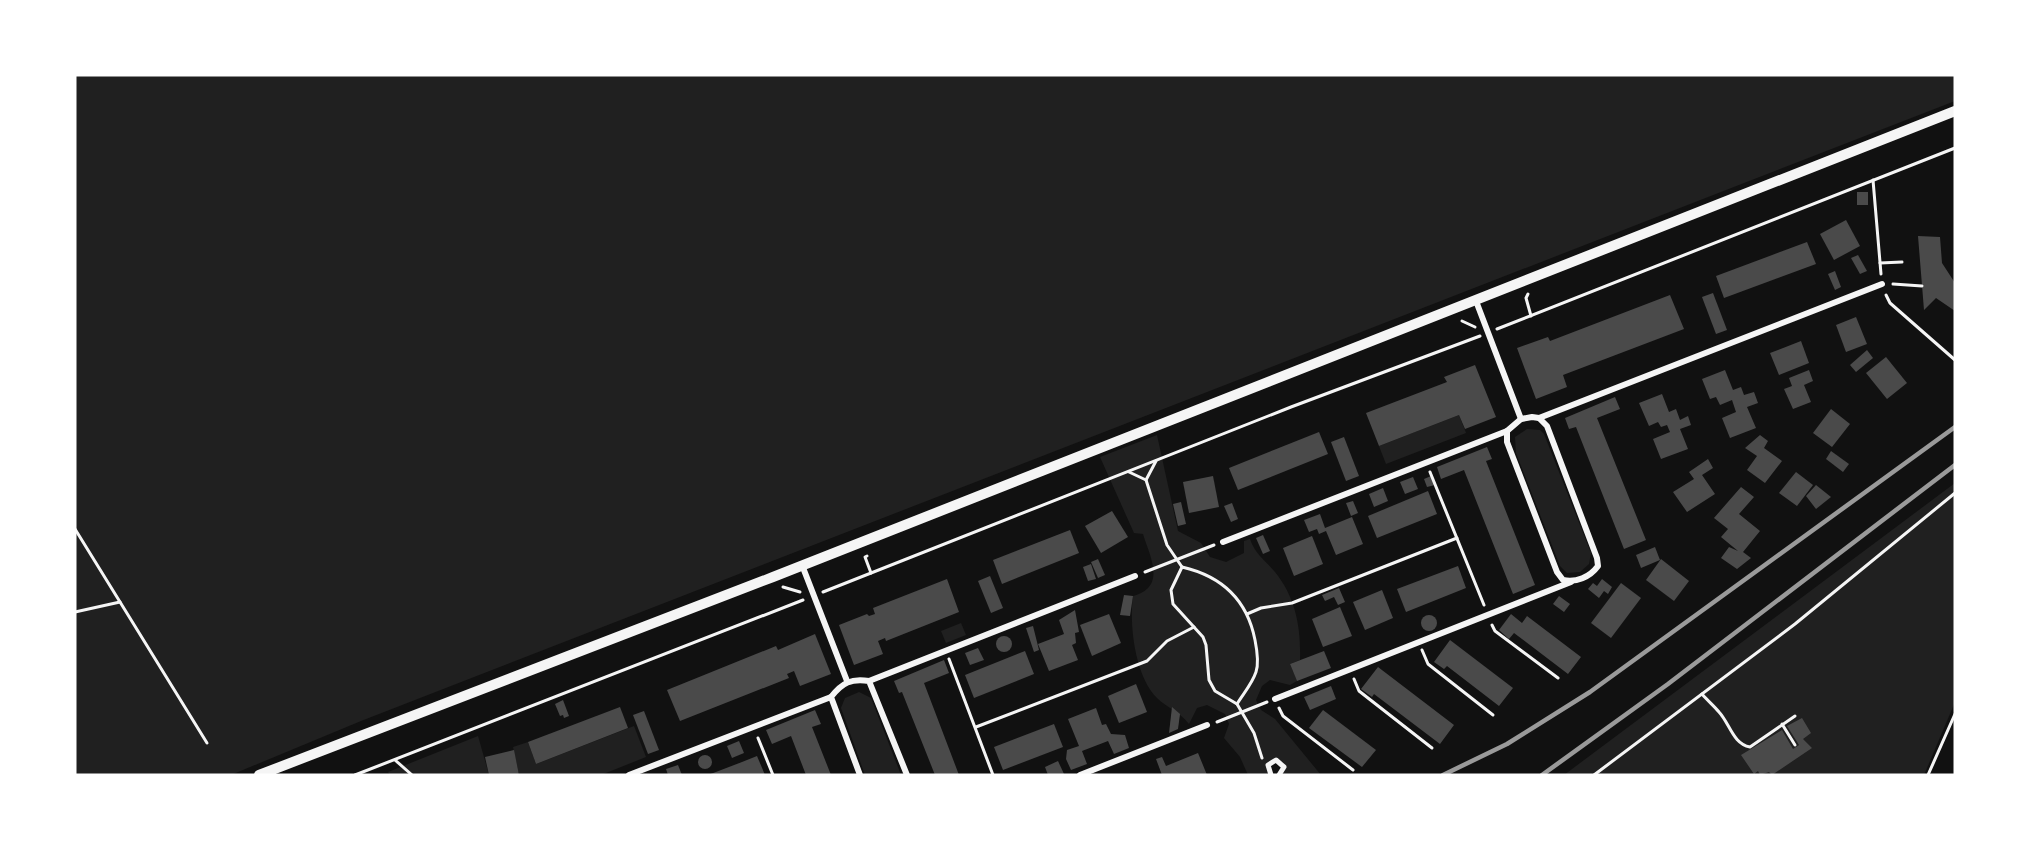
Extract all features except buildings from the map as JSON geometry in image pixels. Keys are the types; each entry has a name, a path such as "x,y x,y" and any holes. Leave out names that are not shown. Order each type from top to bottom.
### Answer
{"street":[{"path":"259,775 802,565 1955,111"},
{"path":"1223,542 1507,431 1521,418 1539,418 1882,284"},
{"path":"1476,301 1521,418"},
{"path":"1275,699 1592,574 1598,566 1597,558 1547,426 1539,418"},
{"path":"1507,431 1507,442 1557,572 1563,580 1572,582"},
{"path":"802,565 847,681"},
{"path":"629,775 831,697 847,681 868,681 1135,576"},
{"path":"868,681 907,775"},
{"path":"831,697 860,775"},
{"path":"1080,775 1207,725"},
{"path":"1271,775 1268,765 1276,760 1282,763 1283,771 1280,775"}],"path":[{"path":"355,775 1157,460 1488,333 1955,148"},
{"path":"1873,180 1882,284 1890,303 1955,360"},
{"path":"1880,263 1902,262"},
{"path":"1897,285 1922,286"},
{"path":"1531,315 1526,298 1533,290"},
{"path":"1157,460 1146,480 1167,545 1179,559 1182,567 1174,582 1171,597 1177,610 1194,627 1206,645 1209,680 1215,691 1237,704 1240,713 1254,733 1262,759 1268,765"},
{"path":"1426,462 1495,631 1558,678"},
{"path":"1127,472 1146,480"},
{"path":"1594,775 1795,624 1955,493"},
{"path":"75,529 207,743"},
{"path":"1247,614 1261,608 1292,603 1457,538"},
{"path":"1135,576 1223,542"},
{"path":"872,573 865,557 873,554"},
{"path":"1182,567 1205,573 1222,583 1247,614 1255,642 1257,666 1250,684 1237,704"},
{"path":"75,612 120,602"},
{"path":"976,727 1147,661 1167,641 1194,627"},
{"path":"1419,642 1428,664 1493,715"},
{"path":"945,651 993,775"},
{"path":"1350,669 1359,691 1432,748"},
{"path":"1702,694 1719,712 1739,743 1747,747 1795,716"},
{"path":"1207,725 1275,699 1282,716 1353,770"},
{"path":"1928,775 1955,714"},
{"path":"1782,724 1795,745"},
{"path":"754,727 773,775"},
{"path":"395,760 412,775"}],"shaded area":[{"path":"75,75 1955,75 1955,101 361,721 231,775 75,775"},
{"path":"1459,415 1466,433 1386,464 1379,446"},
{"path":"1527,429 1540,430 1544,434 1591,553 1589,564 1580,572 1567,573 1560,566 1516,453 1515,437"},
{"path":"1157,435 1178,531 1201,543 1210,557 1226,562 1244,553 1244,541 1250,539 1257,553 1275,572 1288,592 1298,625 1300,660 1290,664 1297,681 1290,685 1270,680 1262,686 1256,700 1261,710 1275,719 1321,775 1279,775 1282,763 1269,763 1271,775 1248,775 1240,757 1224,738 1229,724 1225,714 1207,705 1197,708 1189,724 1181,715 1157,698 1143,677 1135,650 1132,608 1133,596 1150,586 1153,578 1152,561 1143,534 1134,533 1100,457"},
{"path":"1955,483 1955,702 1924,775 1564,775"},
{"path":"961,623 966,635 946,643 941,631"},
{"path":"859,692 871,698 901,775 865,775 841,708 845,698"},
{"path":"634,726 646,757 601,775 519,775 513,747 528,742 536,764"},
{"path":"478,736 489,775 390,775 388,772"}],"railway":[{"path":"1443,775 1507,744 1590,692 1955,427"},
{"path":"1542,775 1668,684 1955,465"}]}
